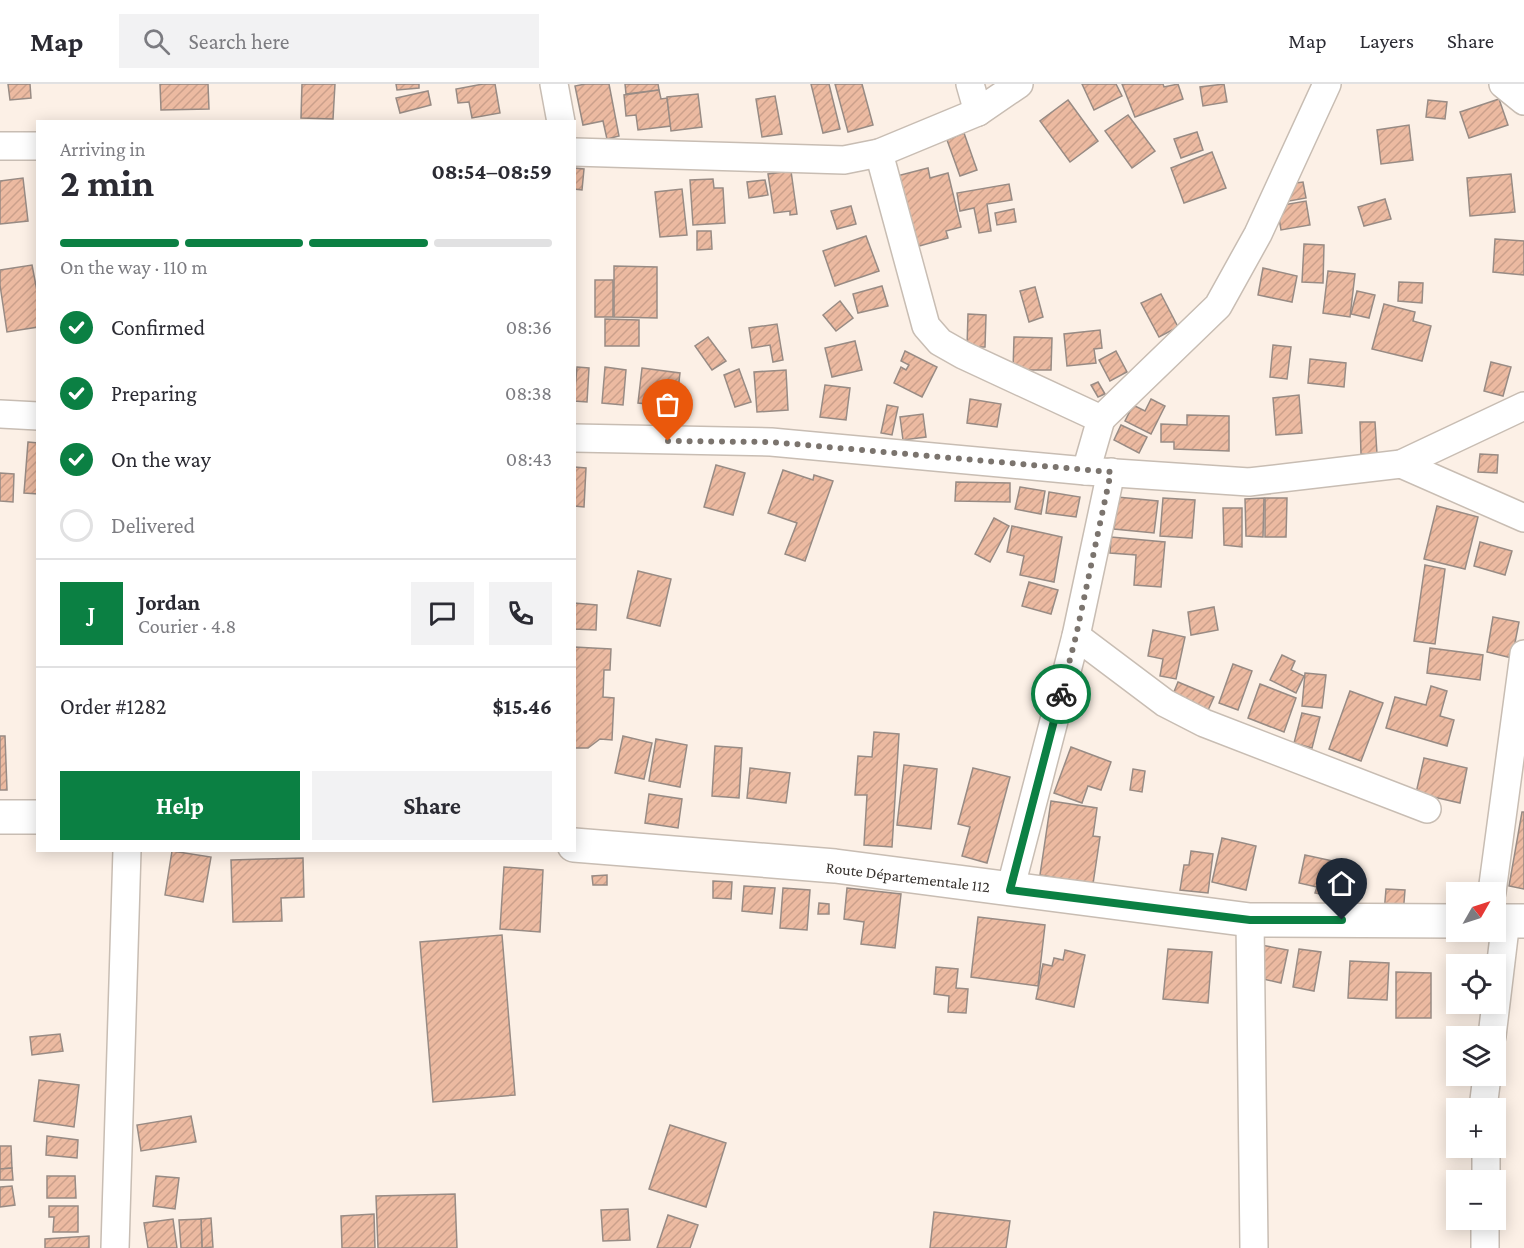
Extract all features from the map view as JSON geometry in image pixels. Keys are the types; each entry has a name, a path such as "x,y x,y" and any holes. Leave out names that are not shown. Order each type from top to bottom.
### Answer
{"street":[{"path":"554,84 561,120"},
{"path":"970,84 978,112"},
{"path":"576,152 844,160 879,153 978,112 1019,84"},
{"path":"1010,890 1076,636 1098,471 1101,419 1218,306 1258,234 1327,84"},
{"path":"1503,84 1524,101"},
{"path":"0,146 36,146"},
{"path":"879,153 926,326 940,342 963,355 1101,419"},
{"path":"576,438 771,442 1249,482 1401,464 1524,406"},
{"path":"0,414 36,416"},
{"path":"1401,464 1524,518"},
{"path":"1076,636 1165,703 1204,723 1427,809"},
{"path":"1506,888 1524,654"},
{"path":"0,817 36,818"},
{"name":"Route Départementale 112","path":"576,845 835,866 1250,920 1446,921"},
{"path":"115,1248 127,852"},
{"path":"1250,920 1254,1248"},
{"path":"1493,1026 1501,942"},
{"path":"1485,1230 1485,1248"}],"building":[{"path":"8,84 30,84 31,98 10,100"},
{"path":"160,84 208,84 209,109 161,110"},
{"path":"302,84 335,84 333,119 301,118"},
{"path":"396,84 419,84 419,88 397,90"},
{"path":"495,84 500,113 472,118 469,102 458,103 456,89"},
{"path":"609,84 619,136 607,139 603,121 583,125 575,86"},
{"path":"625,84 658,84 659,90 626,94"},
{"path":"811,84 829,84 840,129 823,133"},
{"path":"835,84 862,84 873,125 848,132"},
{"path":"1082,84 1116,84 1122,96 1094,110"},
{"path":"1122,84 1163,84 1164,87 1178,84 1183,99 1135,117"},
{"path":"1224,84 1227,102 1203,106 1200,87"},
{"path":"659,90 661,99 667,98 671,126 638,130 636,115 626,116 624,95"},
{"path":"428,91 431,105 400,113 396,98"},
{"path":"698,94 702,127 671,131 667,97"},
{"path":"775,96 782,134 762,137 756,99"},
{"path":"1499,99 1508,125 1469,138 1460,112"},
{"path":"1068,100 1098,141 1070,162 1040,121"},
{"path":"1428,100 1447,102 1445,119 1426,117"},
{"path":"1128,115 1155,151 1132,168 1105,131"},
{"path":"1409,125 1413,160 1381,164 1377,130"},
{"path":"1197,132 1203,150 1181,158 1174,139"},
{"path":"964,133 977,170 960,176 947,140"},
{"path":"1212,152 1226,188 1184,203 1171,168"},
{"path":"576,168 584,169 582,190 576,189"},
{"path":"928,168 930,178 948,173 961,227 946,231 948,238 912,248 893,177"},
{"path":"791,171 797,214 790,215 790,211 774,213 768,174"},
{"path":"1511,174 1515,212 1470,216 1467,178"},
{"path":"23,178 28,221 0,224 0,181"},
{"path":"713,179 714,188 723,188 725,223 693,225 690,180"},
{"path":"765,180 768,195 749,198 747,182"},
{"path":"1303,182 1306,198 1284,202 1281,185"},
{"path":"1009,184 1012,200 987,204 991,231 979,233 974,208 960,211 957,193"},
{"path":"682,189 687,235 660,237 655,192"},
{"path":"1385,199 1391,219 1364,226 1358,207"},
{"path":"1306,201 1310,225 1281,230 1277,206"},
{"path":"851,206 856,224 837,229 831,211"},
{"path":"1014,209 1016,222 997,225 995,213"},
{"path":"697,231 711,231 712,249 697,250"},
{"path":"866,236 879,271 835,286 823,251"},
{"path":"1495,239 1524,241 1524,275 1493,272"},
{"path":"1304,244 1324,245 1323,283 1302,282"},
{"path":"32,265 36,286 36,327 7,332 0,270"},
{"path":"614,266 657,267 657,318 614,317"},
{"path":"1263,268 1297,276 1292,302 1258,295"},
{"path":"1328,271 1355,274 1350,317 1323,313"},
{"path":"595,280 613,280 613,317 595,317"},
{"path":"1399,282 1423,283 1422,303 1398,301"},
{"path":"882,286 888,306 858,313 853,294"},
{"path":"1035,287 1043,317 1029,322 1020,291"},
{"path":"1357,291 1375,295 1369,318 1351,314"},
{"path":"1161,294 1178,327 1159,337 1141,303"},
{"path":"840,301 853,318 836,331 823,315"},
{"path":"1384,304 1415,312 1413,321 1431,326 1422,361 1372,349"},
{"path":"968,314 986,315 985,347 967,347"},
{"path":"605,319 639,320 639,346 605,346"},
{"path":"777,324 783,360 773,362 770,345 752,348 749,328"},
{"path":"1100,330 1102,348 1094,349 1096,363 1067,366 1064,334"},
{"path":"708,337 726,361 712,370 695,346"},
{"path":"1014,337 1052,338 1051,370 1013,370"},
{"path":"855,341 862,370 832,377 825,348"},
{"path":"1273,345 1291,347 1287,379 1270,377"},
{"path":"905,351 937,367 922,397 894,383 901,367 906,370 909,365 901,361"},
{"path":"1116,351 1127,372 1110,381 1099,360"},
{"path":"1310,359 1346,363 1344,387 1308,383"},
{"path":"1491,362 1511,367 1503,396 1484,391"},
{"path":"577,367 589,368 587,402 576,401"},
{"path":"605,367 626,370 623,405 602,403"},
{"path":"642,368 680,373 676,407 638,403"},
{"path":"739,369 751,402 735,407 724,375"},
{"path":"786,370 788,410 757,412 754,372"},
{"path":"1098,382 1105,394 1098,397 1091,385"},
{"path":"825,385 850,388 846,420 820,417"},
{"path":"1299,395 1302,433 1276,435 1273,398"},
{"path":"970,399 1001,404 997,427 967,423"},
{"path":"1151,399 1165,406 1151,434 1125,421 1133,405 1145,411"},
{"path":"887,405 898,407 892,435 881,433"},
{"path":"923,414 926,437 903,440 900,417"},
{"path":"1187,415 1229,416 1229,451 1174,449 1174,442 1161,442 1161,424 1187,425"},
{"path":"1360,422 1375,422 1377,454 1361,454"},
{"path":"1121,425 1147,437 1139,453 1114,440"},
{"path":"28,442 36,443 36,494 24,493"},
{"path":"1480,454 1498,455 1497,473 1478,472"},
{"path":"716,465 745,473 733,515 704,507"},
{"path":"576,467 586,468 584,507 576,506"},
{"path":"783,470 813,480 814,475 833,481 805,561 785,554 797,523 768,513"},
{"path":"0,473 14,474 13,502 0,501"},
{"path":"956,482 1010,483 1010,502 955,501"},
{"path":"1020,487 1045,491 1041,514 1015,509"},
{"path":"1049,492 1080,497 1076,517 1046,513"},
{"path":"1117,497 1158,501 1154,533 1114,529"},
{"path":"1163,498 1195,500 1192,538 1160,536"},
{"path":"1264,498 1263,537 1246,536 1245,499"},
{"path":"1265,498 1287,498 1286,537 1265,537"},
{"path":"1437,506 1478,517 1465,569 1424,559"},
{"path":"1223,508 1242,508 1242,547 1224,545"},
{"path":"994,518 1009,526 990,562 975,554"},
{"path":"1012,526 1062,537 1054,582 1020,575 1024,556 1007,552"},
{"path":"1111,537 1165,542 1161,587 1134,585 1136,555 1110,553"},
{"path":"1480,542 1512,551 1505,575 1474,566"},
{"path":"1425,565 1445,569 1435,644 1414,641"},
{"path":"638,571 671,579 660,626 627,618"},
{"path":"1029,582 1058,590 1051,614 1022,606"},
{"path":"576,603 597,605 596,630 576,629"},
{"path":"1214,607 1218,630 1191,635 1188,612"},
{"path":"1493,617 1519,622 1512,658 1487,652"},
{"path":"1153,630 1185,637 1176,679 1160,676 1163,659 1148,656"},
{"path":"576,647 611,649 610,670 604,670 603,697 614,698 612,740 600,739 588,748 576,748"},
{"path":"1430,648 1483,655 1480,680 1427,673"},
{"path":"1282,655 1295,661 1291,670 1304,676 1296,693 1270,680"},
{"path":"1233,664 1252,671 1238,710 1219,703"},
{"path":"1305,673 1326,675 1322,708 1302,706"},
{"path":"1178,682 1214,697 1204,719 1169,704"},
{"path":"1260,684 1296,698 1284,732 1248,718"},
{"path":"1431,686 1447,691 1440,716 1454,720 1447,746 1386,728 1395,697 1426,705"},
{"path":"1350,691 1383,703 1361,761 1329,749"},
{"path":"1302,713 1320,717 1312,748 1294,743"},
{"path":"874,732 899,734 892,847 864,845 867,795 855,795 858,756 872,757"},
{"path":"0,736 5,736 7,790 0,790"},
{"path":"623,736 652,743 644,779 615,773"},
{"path":"656,739 687,745 680,787 649,781"},
{"path":"715,746 742,748 739,798 712,796"},
{"path":"1071,747 1111,762 1101,790 1088,786 1082,803 1054,793"},
{"path":"1424,758 1467,768 1460,803 1416,793"},
{"path":"904,765 937,769 931,829 897,825"},
{"path":"750,768 790,773 786,803 747,798"},
{"path":"973,768 1010,777 987,863 962,856 970,827 958,824"},
{"path":"1133,769 1145,771 1142,792 1130,790"},
{"path":"649,794 682,799 678,828 645,823"},
{"path":"1051,801 1097,808 1093,836 1100,837 1093,884 1040,875"},
{"path":"1522,812 1524,812 1524,889 1509,886"},
{"path":"1222,838 1256,846 1246,890 1212,882"},
{"path":"1191,851 1213,854 1208,893 1180,890 1184,865 1189,865"},
{"path":"172,852 211,857 203,902 165,895"},
{"path":"1305,855 1347,864 1339,898 1315,893 1317,887 1299,883"},
{"path":"303,858 304,897 281,898 282,921 233,922 231,860"},
{"path":"504,867 543,870 540,932 500,929"},
{"path":"607,875 607,885 593,885 592,876"},
{"path":"713,881 732,882 731,899 713,898"},
{"path":"744,886 775,888 772,914 742,911"},
{"path":"783,888 810,890 807,930 780,928"},
{"path":"847,888 901,894 895,948 861,944 864,922 844,919"},
{"path":"1386,889 1405,890 1403,915 1384,913"},
{"path":"819,903 829,904 829,914 818,914"},
{"path":"978,917 1045,925 1038,986 971,977"},
{"path":"502,935 515,1095 433,1102 420,942"},
{"path":"1261,945 1288,950 1281,983 1254,977"},
{"path":"1168,949 1212,952 1208,1003 1163,999"},
{"path":"1299,949 1321,952 1314,991 1293,987"},
{"path":"1065,950 1085,955 1074,1007 1036,999 1043,964 1052,966 1054,958 1063,960"},
{"path":"1350,961 1389,963 1387,1000 1348,998"},
{"path":"936,967 958,969 956,988 968,989 966,1013 948,1012 949,996 934,994"},
{"path":"1396,972 1431,973 1431,1018 1396,1018"},
{"path":"60,1034 63,1051 32,1055 30,1037"},
{"path":"39,1080 79,1085 74,1127 34,1121"},
{"path":"191,1116 196,1142 141,1151 137,1125"},
{"path":"670,1125 726,1143 706,1207 649,1189"},
{"path":"47,1136 78,1140 77,1158 46,1155"},
{"path":"0,1146 11,1146 12,1168 0,1169"},
{"path":"12,1168 13,1180 0,1180 0,1169"},
{"path":"47,1176 75,1176 76,1198 47,1198"},
{"path":"156,1176 179,1178 175,1209 153,1206"},
{"path":"12,1186 15,1205 0,1207 0,1187"},
{"path":"455,1194 457,1248 378,1248 376,1196"},
{"path":"49,1206 78,1206 78,1232 53,1232 54,1217 49,1217"},
{"path":"628,1209 630,1240 603,1241 601,1210"},
{"path":"934,1212 1010,1221 1006,1248 930,1248"},
{"path":"374,1214 375,1248 342,1248 341,1216"},
{"path":"668,1215 698,1225 690,1248 657,1248"},
{"path":"211,1218 213,1247 202,1248 201,1219"},
{"path":"173,1219 177,1248 148,1248 144,1223"},
{"path":"201,1219 202,1248 181,1248 179,1220"},
{"path":"89,1236 89,1248 45,1248 45,1239"}],"way so far":[{"path":"668,441 771,442 1111,472 1076,636 1061,694"}],"route":[{"path":"1061,694 1010,890 1250,920 1342,920"}]}
